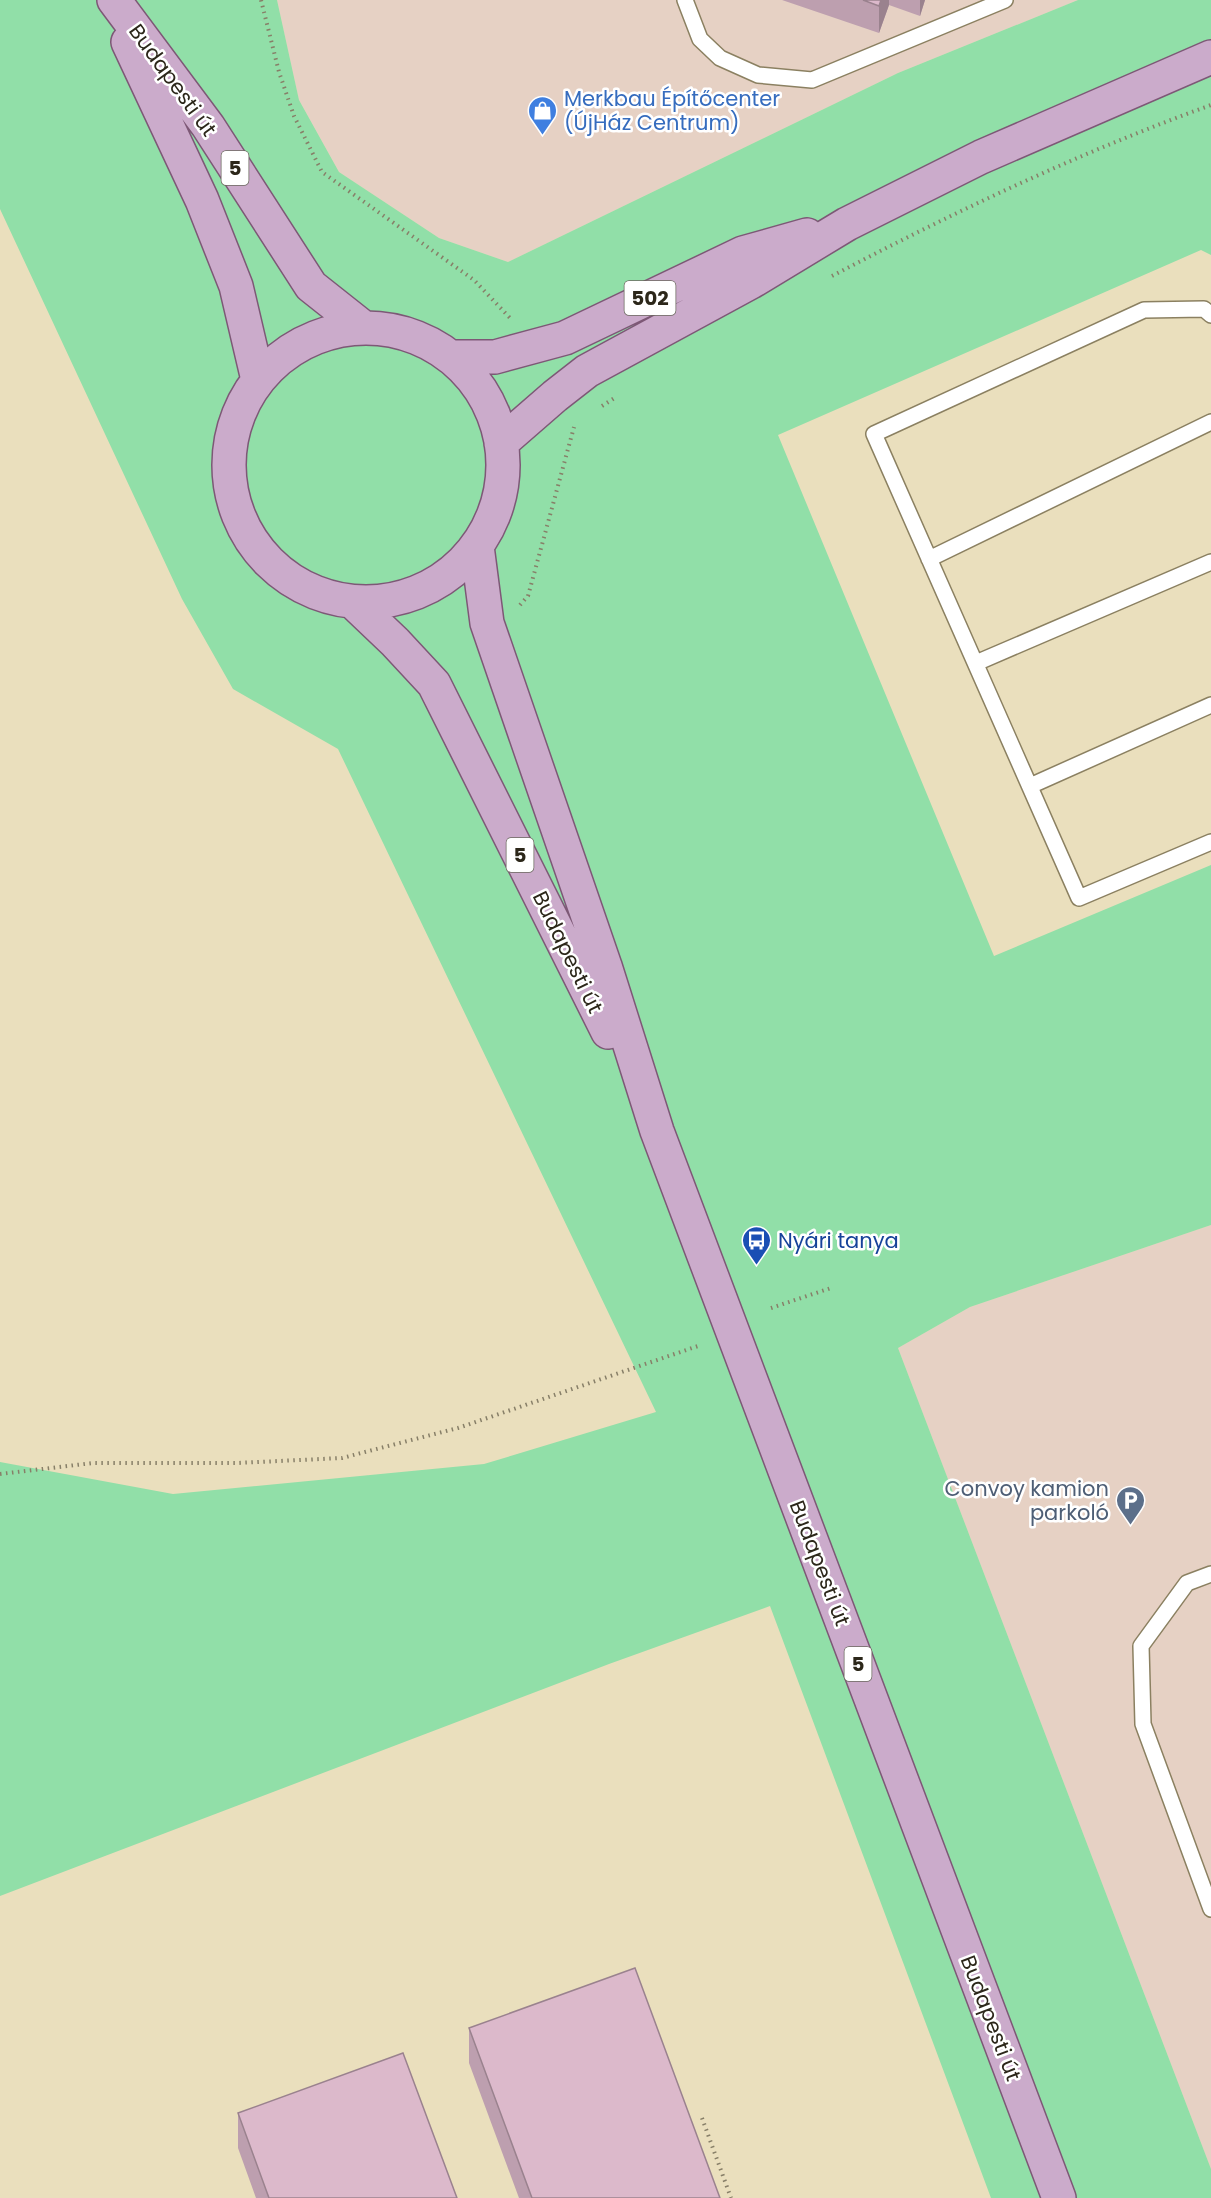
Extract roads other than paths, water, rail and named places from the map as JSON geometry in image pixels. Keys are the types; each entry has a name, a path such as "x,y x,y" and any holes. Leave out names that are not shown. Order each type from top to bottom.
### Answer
{"main road":[{"name":"Budapesti út","path":"108,0 202,200 236,286 258,380"},
{"name":"Budapesti út","path":"114,0 208,126 310,286 364,328"},
{"name":"502","path":"501,443 587,371 751,282 847,224 981,156 1211,57"},
{"name":"502","path":"451,357 495,357 566,338 743,253 847,224"},
{"name":"Budapesti út","path":"364,328 387,330 432,345 451,357 469,375 484,395 495,419 501,443 503,470 500,497 490,523 477,546 452,572 422,590 388,601 353,602 309,590 272,565 256,548 235,508 228,464 230,441 245,399 258,380 279,358 305,342 334,332 364,328"},
{"name":"Budapesti út","path":"477,546 487,623 605,966 657,1131 1059,2198"},
{"name":"Budapesti út","path":"353,602 434,684 657,1131"}],"lane":[{"path":"685,0 700,39 720,58 758,75 812,80 1005,0"},
{"path":"1211,315 1204,309 1144,310 874,434 1079,898 1211,842"},
{"path":"929,559 1211,422"},
{"path":"976,663 1211,562"},
{"path":"1030,786 1211,705"},
{"path":"1211,1574 1187,1583 1141,1646 1143,1724 1211,1910"}],"place":[{"name":"Merkbau Építőcenter (ÚjHáz Centrum)","path":"543,136"},
{"name":"Nyári tanya","path":"757,1266"},
{"name":"Convoy kamion parkoló","path":"1130,1526"}]}
